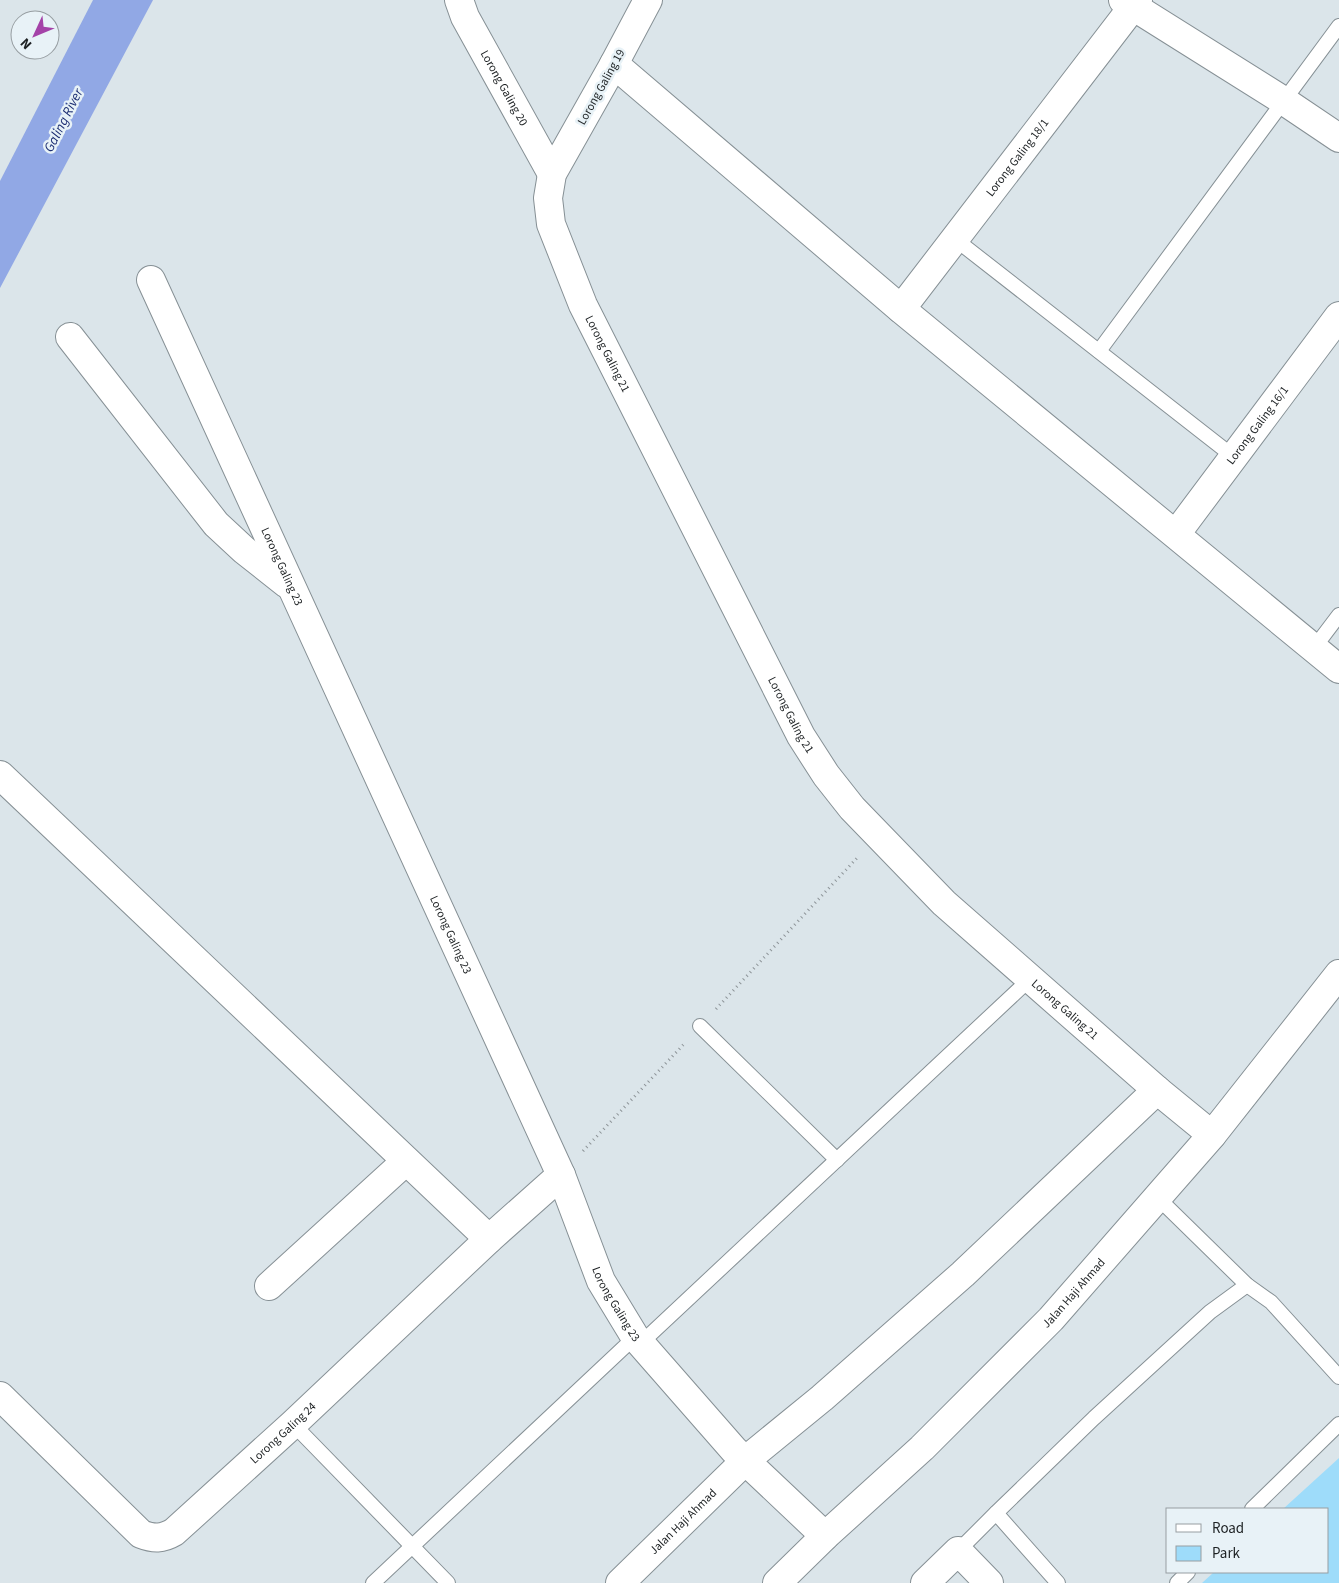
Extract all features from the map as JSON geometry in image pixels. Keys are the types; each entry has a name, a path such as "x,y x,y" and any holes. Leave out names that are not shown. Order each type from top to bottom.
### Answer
{"street":[{"name":"Lorong Galing 19","path":"552,174 648,0"},
{"path":"1132,2 1284,100 1339,138"},
{"name":"Lorong Galing 18/1","path":"901,309 1132,2"},
{"name":"Lorong Galing 20","path":"466,6 552,174"},
{"path":"614,64 901,309 1339,669"},
{"name":"Lorong Galing 21","path":"552,174 548,198 551,224 583,305 801,736 826,775 852,808 944,903 1157,1090 1212,1135"},
{"name":"Lorong Galing 23","path":"151,280 561,1175 601,1281 637,1341 734,1450 825,1536"},
{"name":"Lorong Galing 16/1","path":"1176,534 1339,316"},
{"path":"70,337 216,524 244,550 292,588"},
{"path":"0,775 489,1239"},
{"name":"Jalan Haji Ahmad","path":"777,1583 825,1536 922,1448 1050,1319 1212,1135 1339,974"},
{"name":"Jalan Haji Ahmad","path":"620,1583 746,1460 822,1398 963,1274 1157,1090"},
{"path":"269,1286 406,1161"},
{"name":"Lorong Galing 24","path":"0,1396 141,1534 152,1538 165,1538 174,1532 293,1424 489,1239 561,1175"},
{"path":"925,1583 958,1551 989,1583"}],"lane":[{"path":"1099,351 1339,26"},
{"path":"955,239 1234,456"},
{"path":"1314,648 1339,615"},
{"path":"373,1583 837,1160 1030,980"},
{"path":"700,1026 837,1160"},
{"path":"1156,1197 1247,1285 1272,1302 1339,1377"},
{"path":"958,1551 1094,1418 1210,1312 1247,1285"},
{"path":"293,1424 448,1583"},
{"path":"1253,1508 1339,1424"},
{"path":"996,1513 1058,1583"},
{"path":"1177,1583 1187,1573"}],"path":[{"path":"561,1175 878,836"}],"green space":[{"path":"1339,1458 1339,1583 1202,1583 1213,1573 1329,1573 1329,1508 1284,1508"}],"water":[{"name":"Galing River","path":"93,0 153,0 0,288 0,181"}]}
